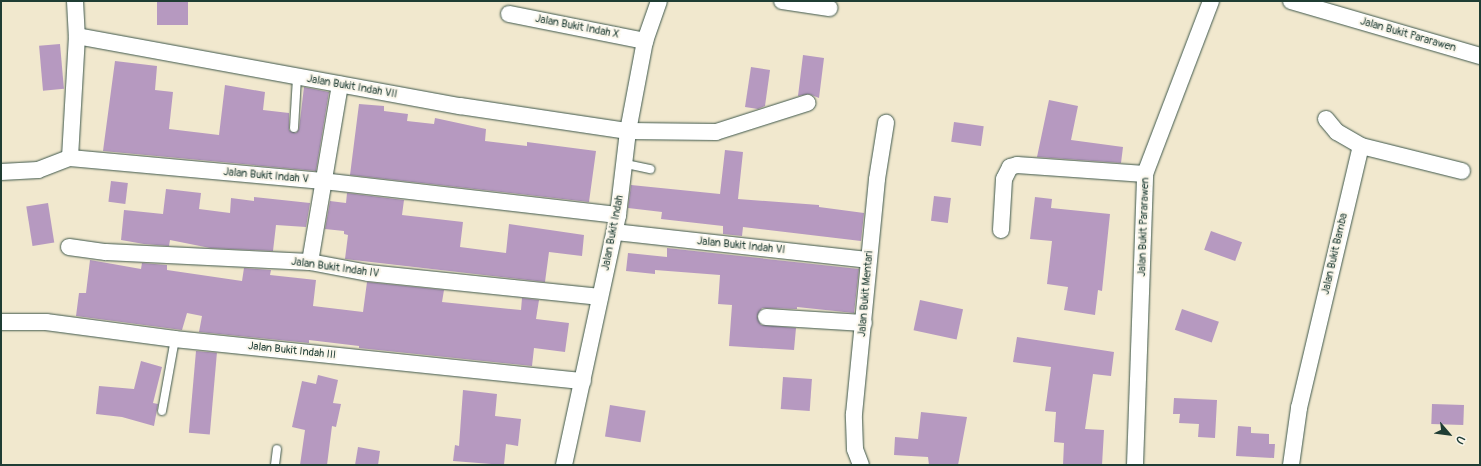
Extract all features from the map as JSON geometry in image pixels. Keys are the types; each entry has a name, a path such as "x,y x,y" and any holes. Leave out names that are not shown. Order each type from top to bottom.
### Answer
{"street":[{"path":"1,172 38,170 70,158 77,36 75,1"},
{"name":"Jalan Bukit Indah","path":"564,465 615,232 626,164 628,131 645,41 659,1"},
{"path":"782,1 829,8"},
{"name":"Jalan Bukit Pararawen","path":"1134,465 1145,174 1211,1"},
{"name":"Jalan Bukit Pararawen","path":"1290,1 1480,56"},
{"name":"Jalan Bukit Indah X","path":"509,14 645,41"},
{"name":"Jalan Bukit Indah VII","path":"77,36 340,85 628,131 716,132 806,103"},
{"path":"310,262 340,85"},
{"path":"1326,119 1337,132 1361,146 1462,171"},
{"name":"Jalan Bukit Mentari","path":"861,465 855,449 854,414 864,323 868,260 886,123"},
{"name":"Jalan Bukit Bamba","path":"1291,465 1299,408 1361,146"},
{"name":"Jalan Bukit Indah V","path":"70,158 323,181 618,215"},
{"path":"1001,230 1004,179 1010,167 1017,165 1145,174"},
{"name":"Jalan Bukit Indah VI","path":"615,232 868,260"},
{"name":"Jalan Bukit Indah IV","path":"68,247 106,252 310,262 369,272 600,297"},
{"path":"766,317 864,323"},
{"name":"Jalan Bukit Indah III","path":"1,322 46,322 174,338 583,380"}],"lane":[{"path":"294,128 297,77"},
{"path":"626,164 650,169"},
{"path":"162,411 174,338"},
{"path":"275,465 277,449"}],"building":[{"path":"157,1 188,1 188,25 157,25"},
{"path":"60,44 64,89 43,91 39,46"},
{"path":"803,55 824,58 819,98 809,94 798,96"},
{"path":"115,61 157,66 155,90 173,92 169,129 219,135 225,85 265,92 263,110 289,113 289,130 296,133 299,129 304,87 329,92 316,171 103,151"},
{"path":"751,67 770,70 765,106 758,109 745,107"},
{"path":"1049,100 1078,106 1071,140 1123,147 1121,163 1037,157"},
{"path":"359,104 384,106 384,111 408,114 407,121 434,124 435,118 486,129 485,141 527,146 527,142 596,151 589,202 350,175"},
{"path":"954,122 984,126 981,146 951,142"},
{"path":"725,150 743,152 738,199 819,205 819,207 864,213 861,241 743,227 742,236 723,234 723,226 661,219 662,212 628,208 631,185 720,194"},
{"path":"111,181 128,183 125,204 108,202"},
{"path":"166,189 201,193 199,209 230,213 231,198 254,201 254,197 310,203 306,227 276,225 273,251 210,248 170,240 169,246 121,240 124,210 163,214"},
{"path":"347,193 404,200 402,215 463,222 460,247 506,253 509,224 584,235 582,256 549,252 545,282 345,259 348,235 344,234 344,231 325,229 330,201 346,203"},
{"path":"934,196 951,198 948,223 931,221"},
{"path":"1035,197 1052,199 1051,208 1110,214 1102,291 1098,290 1095,315 1064,310 1068,287 1047,284 1052,241 1030,239"},
{"path":"48,203 54,243 33,246 26,206"},
{"path":"1211,231 1242,242 1235,261 1204,250"},
{"path":"667,248 859,269 854,313 797,307 797,309 762,308 757,316 761,325 796,328 794,350 729,346 732,305 718,304 720,275 655,270 655,274 626,271 628,253 667,257"},
{"path":"90,260 141,269 142,263 167,265 167,270 242,281 244,268 271,270 270,275 316,280 313,306 363,312 367,282 444,290 442,302 521,310 522,298 539,300 536,319 569,323 565,352 534,348 532,366 359,348 359,346 309,340 309,343 199,332 202,316 187,313 182,330 76,316 79,293 86,293"},
{"path":"920,300 963,309 957,339 914,330"},
{"path":"1182,309 1219,322 1212,342 1175,330"},
{"path":"1017,337 1114,352 1111,376 1093,374 1085,429 1104,430 1102,465 1063,465 1064,443 1054,442 1056,412 1045,411 1051,367 1013,362"},
{"path":"196,351 217,353 210,435 189,433"},
{"path":"141,361 162,367 153,403 158,404 154,426 122,417 96,414 99,386 134,389"},
{"path":"318,375 338,380 333,403 341,404 336,427 332,426 327,465 300,465 305,430 292,427 302,381 316,384"},
{"path":"783,377 812,379 810,411 781,409"},
{"path":"463,390 497,394 495,416 521,419 518,446 506,444 504,465 453,461 455,445 459,446"},
{"path":"1174,398 1217,400 1215,438 1198,437 1199,424 1179,423 1180,414 1173,414"},
{"path":"1432,404 1464,405 1463,425 1431,424"},
{"path":"610,405 646,411 641,442 605,437"},
{"path":"921,412 967,417 958,465 929,465 928,457 894,455 895,437 918,439"},
{"path":"1238,426 1251,427 1251,433 1269,434 1269,444 1275,444 1274,458 1236,456"},
{"path":"358,447 380,451 378,465 355,465"}]}
